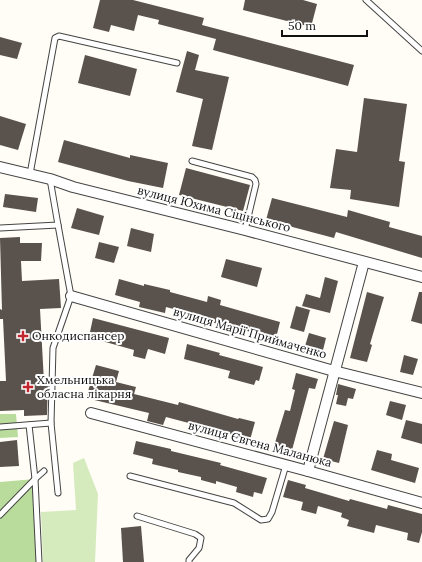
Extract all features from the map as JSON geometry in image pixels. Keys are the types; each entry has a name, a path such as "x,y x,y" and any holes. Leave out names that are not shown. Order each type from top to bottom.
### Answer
{"street":[{"name":"вулиця Юхима Сіцінського","path":"0,167 422,277"},
{"path":"308,471 364,262"},
{"name":"вулиця Марії Приймаченко","path":"71,296 334,371 422,393"},
{"name":"вулиця Євгена Маланюка","path":"91,413 422,503"}],"lane":[{"path":"367,0 422,51"},
{"path":"30,174 55,38 59,36 177,63"},
{"path":"192,162 252,177 255,180 256,184 245,230"},
{"path":"50,179 71,296 54,348 52,423 58,493"},
{"path":"0,228 58,225"},
{"path":"0,427 52,423"},
{"path":"30,425 35,479 39,562"},
{"path":"130,476 234,503 261,520 268,519 272,512 286,465"},
{"path":"0,515 44,471"},
{"path":"138,516 195,534 201,538 199,548 189,562"}],"green space":[{"path":"0,414 16,414 18,437 0,438"},
{"path":"84,458 98,494 95,562 43,562 41,512 76,510 73,463"},
{"path":"35,479 39,562 0,562 0,482"}],"building":[{"path":"100,0 133,0 204,18 202,25 354,65 348,86 213,50 216,39 158,24 159,20 138,15 134,31 111,25 109,32 93,28"},
{"path":"245,0 303,0 317,4 311,27 243,10"},
{"path":"0,37 22,43 17,59 0,55"},
{"path":"187,51 199,55 195,70 229,77 212,150 192,146 203,99 176,92"},
{"path":"85,55 137,69 130,96 78,83"},
{"path":"364,98 407,104 399,161 405,162 399,207 350,199 351,190 330,188 336,149 357,152"},
{"path":"0,116 26,124 18,150 0,145"},
{"path":"64,140 130,158 130,155 168,163 163,188 128,181 58,162"},
{"path":"186,168 250,185 243,211 179,195"},
{"path":"5,194 38,198 36,212 3,207"},
{"path":"272,198 347,217 348,210 390,222 389,227 422,236 422,258 336,232 334,238 266,220"},
{"path":"77,208 104,216 99,235 71,228"},
{"path":"131,228 154,234 151,252 127,246"},
{"path":"20,237 20,243 42,243 41,261 21,261 22,281 59,279 61,308 40,309 44,382 48,382 47,415 24,416 24,410 0,411 0,381 6,381 3,319 0,319 0,309 2,310 0,238"},
{"path":"99,242 119,247 114,263 95,258"},
{"path":"226,259 262,268 257,287 221,277"},
{"path":"325,277 338,281 330,313 302,306 306,294 320,298"},
{"path":"119,279 144,286 144,284 170,290 170,292 207,302 208,296 221,300 220,305 280,322 276,338 202,320 203,317 166,307 165,313 139,307 140,302 115,295"},
{"path":"367,292 384,297 370,344 372,345 367,362 350,358"},
{"path":"419,292 422,292 422,324 411,321"},
{"path":"296,306 310,310 304,332 290,328"},
{"path":"93,318 169,338 165,354 148,349 145,359 133,356 134,350 102,341 104,335 90,332"},
{"path":"309,333 326,338 323,350 305,346"},
{"path":"187,344 220,353 219,355 263,367 259,381 256,380 254,385 228,378 230,371 184,359"},
{"path":"404,355 418,359 413,375 400,372"},
{"path":"96,365 119,371 116,382 136,387 134,394 178,405 179,402 238,419 255,422 250,440 166,417 163,425 147,421 149,413 86,398"},
{"path":"296,373 318,379 315,389 309,388 292,450 274,446 285,410 290,411 295,390 292,389"},
{"path":"338,384 356,389 353,399 348,398 346,406 336,404"},
{"path":"390,401 406,405 402,420 386,415"},
{"path":"406,420 422,424 422,444 401,438"},
{"path":"334,421 348,425 339,463 323,459"},
{"path":"17,440 19,466 0,467 0,442"},
{"path":"136,441 221,463 220,465 267,478 262,494 254,492 253,497 236,492 237,487 216,481 216,484 201,480 201,477 152,464 153,459 133,454"},
{"path":"377,450 392,454 391,460 419,468 415,483 371,470"},
{"path":"288,480 306,485 305,488 349,501 350,499 387,509 388,505 422,514 422,532 419,543 407,540 408,533 376,525 374,533 347,526 349,520 341,517 342,513 318,506 316,514 301,510 303,502 283,497"},
{"path":"141,526 144,562 123,562 121,528"}],"place":[{"name":"Онкодиспансер","path":"23,336"},
{"name":"Хмельницька обласна лікарня","path":"28,387"}]}
